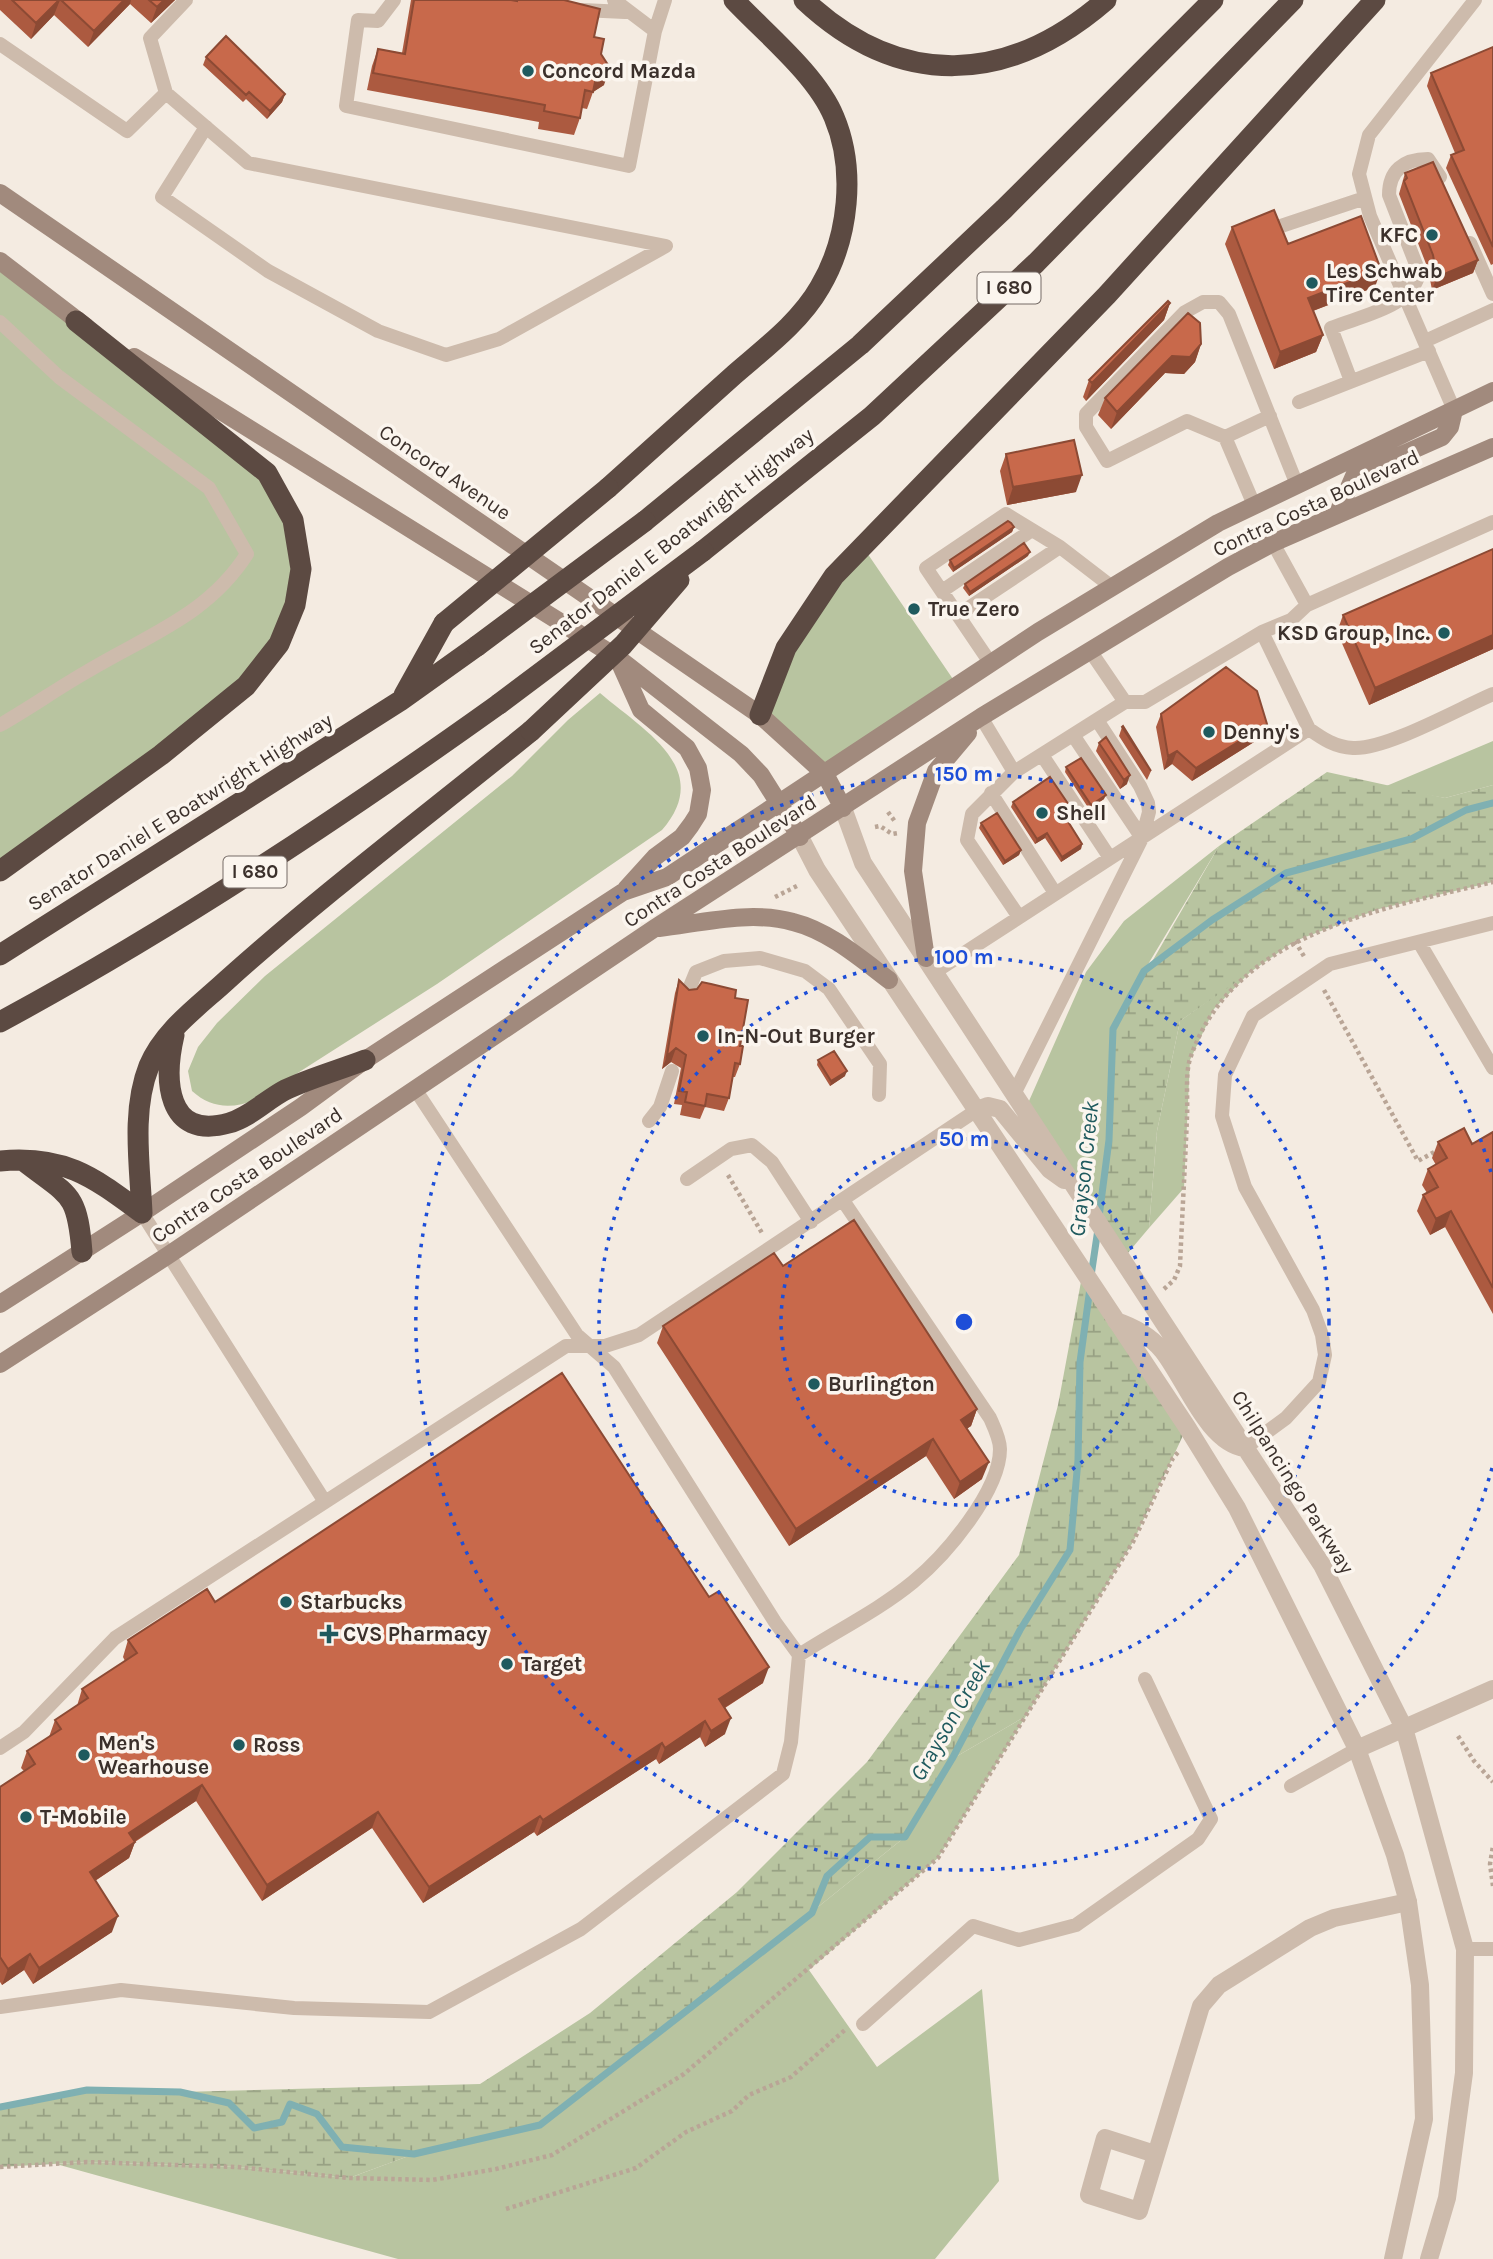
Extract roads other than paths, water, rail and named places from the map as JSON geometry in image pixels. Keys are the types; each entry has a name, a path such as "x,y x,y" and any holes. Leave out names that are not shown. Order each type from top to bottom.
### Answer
{"highway":[{"path":"400,702 444,623 608,488 790,326 821,286 838,242 847,208 846,173 834,117 815,86 734,0"},
{"path":"804,0 830,25 876,51 919,65 959,68 1007,58 1049,41 1106,0"},
{"name":"Senator Daniel E Boatwright Highway","path":"0,955 400,702 645,521 860,345 1004,209 1213,0"},
{"name":"Senator Daniel E Boatwright Highway","path":"0,1023 191,914 355,807 499,704 703,551 872,416 1027,272 1293,0"},
{"path":"760,715 786,648 834,576 1107,295 1375,0"},
{"path":"0,871 161,755 246,686 279,644 295,605 301,569 293,520 267,473 76,321"},
{"path":"142,1213 139,1122 141,1092 160,1046 175,1027 260,951 531,731 623,645 703,551"},
{"path":"175,1027 167,1064 173,1102 188,1120 207,1126 242,1118 284,1091 365,1060"},
{"path":"0,1161 23,1160 73,1168 97,1179 142,1213"},
{"path":"23,1160 73,1200 79,1221 82,1252"}],"main road":[{"name":"Concord Avenue","path":"0,192 760,715 825,774 843,808"},
{"path":"0,261 76,321 618,658 723,737 761,775 800,837"},
{"name":"Contra Costa Boulevard","path":"0,1304 301,1107 365,1060 624,892 667,877 1112,587 1218,523 1493,391"},
{"path":"1337,515 1354,476 1442,437 1450,427 1454,410"},
{"name":"Contra Costa Boulevard","path":"0,1364 167,1256 655,928 800,837 981,717 1228,567 1337,515 1493,447"},
{"path":"618,658 641,710 687,748 698,768 702,790 698,814 682,837 655,857 624,892"},
{"path":"930,965 913,871 917,823 936,771 981,717"},
{"path":"655,928 755,918 794,922 839,943 889,980"}],"street":[{"name":"Chilpancingo Parkway","path":"843,808 863,863 1322,1565 1404,1728 1465,1949 1464,2073 1447,2197 1429,2259"},
{"path":"800,837 817,870 1237,1508 1357,1749 1408,1902 1420,1986 1424,2119 1393,2259"},
{"path":"977,1110 988,1106 1000,1109 1050,1170 1075,1188"},
{"path":"1116,1321 1138,1328 1161,1349 1212,1427 1234,1447 1245,1448"},
{"path":"1357,1749 1493,1689"},
{"path":"1155,2154 1105,2138 1089,2195 1139,2211 1201,2006 1219,1985 1322,1923 1408,1902"}],"lane":[{"path":"186,0 150,38 166,93 206,127 248,163 666,246 499,339 446,355 378,331 268,271 162,197 206,127"},
{"path":"394,0 378,21 358,20 346,106 629,166 655,31 665,0"},
{"path":"614,0 625,12 655,31"},
{"path":"1454,410 1365,198 1359,174 1369,135 1475,0"},
{"path":"568,8 595,13 625,12"},
{"path":"0,44 127,131 166,93"},
{"path":"1351,382 1331,328 1406,298 1418,282 1419,272 1389,195 1389,182 1401,166 1414,159 1427,159 1436,168 1447,193"},
{"path":"1278,227 1365,198"},
{"path":"1464,231 1493,294"},
{"path":"1254,505 1225,437 1187,421 1107,461 1086,427 1086,414 1185,312 1203,302 1219,302 1230,314 1297,485"},
{"path":"1299,402 1351,382 1427,346 1493,310"},
{"path":"0,322 58,377 209,488 247,554 231,579 213,597 170,626 88,670 0,725"},
{"path":"1225,437 1270,416"},
{"path":"991,664 926,568 1006,514 1060,547 1112,587"},
{"path":"1019,917 967,840 972,814 1014,772 1125,702 1145,702 1262,632 1291,620 1307,605 1493,522"},
{"path":"942,590 1032,530"},
{"path":"1273,544 1307,605"},
{"path":"958,615 1060,547"},
{"path":"1262,632 1309,729 1330,744 1354,748 1376,745 1493,694"},
{"path":"1091,652 1125,702"},
{"path":"981,717 1014,772"},
{"path":"1014,1094 1142,838 1149,812 1140,786 1097,720"},
{"path":"930,965 1019,917 1309,729"},
{"path":"1073,735 1142,838"},
{"path":"1042,755 1110,858"},
{"path":"991,793 1055,893"},
{"path":"1245,1448 1286,1418 1319,1382 1325,1355 1322,1335 1313,1310 1245,1187 1222,1116 1225,1075 1253,1016 1330,964 1493,923"},
{"path":"1419,942 1493,1068"},
{"path":"687,994 696,972 724,961 760,958 805,971 829,989 880,1064 879,1095"},
{"path":"649,1121 660,1107 672,1071"},
{"path":"0,2007 121,1990 294,2008 429,2012 581,1930 783,1774 791,1742 799,1655 775,1622 614,1367 589,1348 415,1089"},
{"path":"0,1748 24,1732 115,1638 566,1346 605,1346 639,1335 844,1202 977,1110"},
{"path":"687,1179 731,1149 752,1145 763,1152 811,1222"},
{"path":"799,1655 914,1581 961,1530 991,1489 998,1469 1000,1445 990,1418 844,1202"},
{"path":"142,1213 325,1502"},
{"path":"863,2024 973,1926 1019,1940 1076,1924 1198,1839 1211,1819 1145,1679"},
{"path":"1291,1786 1357,1749"},
{"path":"1465,1949 1493,1948"}],"waterway":[{"name":"Grayson Creek","path":"1099,1217 1109,1140 1113,1029 1144,971 1212,920 1286,873 1411,839 1466,810 1493,803"},
{"name":"Grayson Creek","path":"1091,1276 1098,1229"},
{"name":"Grayson Creek","path":"0,2107 87,2090 180,2092 229,2103 254,2128 282,2122 290,2104 317,2114 342,2147 414,2154 540,2125 812,1913 827,1876 870,1837 905,1837 952,1759 1020,1630 1070,1550 1078,1460 1080,1362 1090,1288"}],"place":[{"name":"Concord Mazda","path":"528,71"},
{"name":"KFC","path":"1432,235"},
{"name":"Les Schwab Tire Center","path":"1312,283"},
{"name":"True Zero","path":"914,609"},
{"name":"KSD Group, Inc.","path":"1444,633"},
{"name":"Denny's","path":"1209,732"},
{"name":"Shell","path":"1042,813"},
{"name":"In-N-Out Burger","path":"703,1036"},
{"name":"Burlington","path":"814,1384"},
{"name":"Starbucks","path":"286,1602"},
{"name":"CVS Pharmacy","path":"329,1634"},
{"name":"Target","path":"507,1664"},
{"name":"Ross","path":"239,1745"},
{"name":"Men's Wearhouse","path":"84,1755"},
{"name":"T-Mobile","path":"26,1817"}]}
